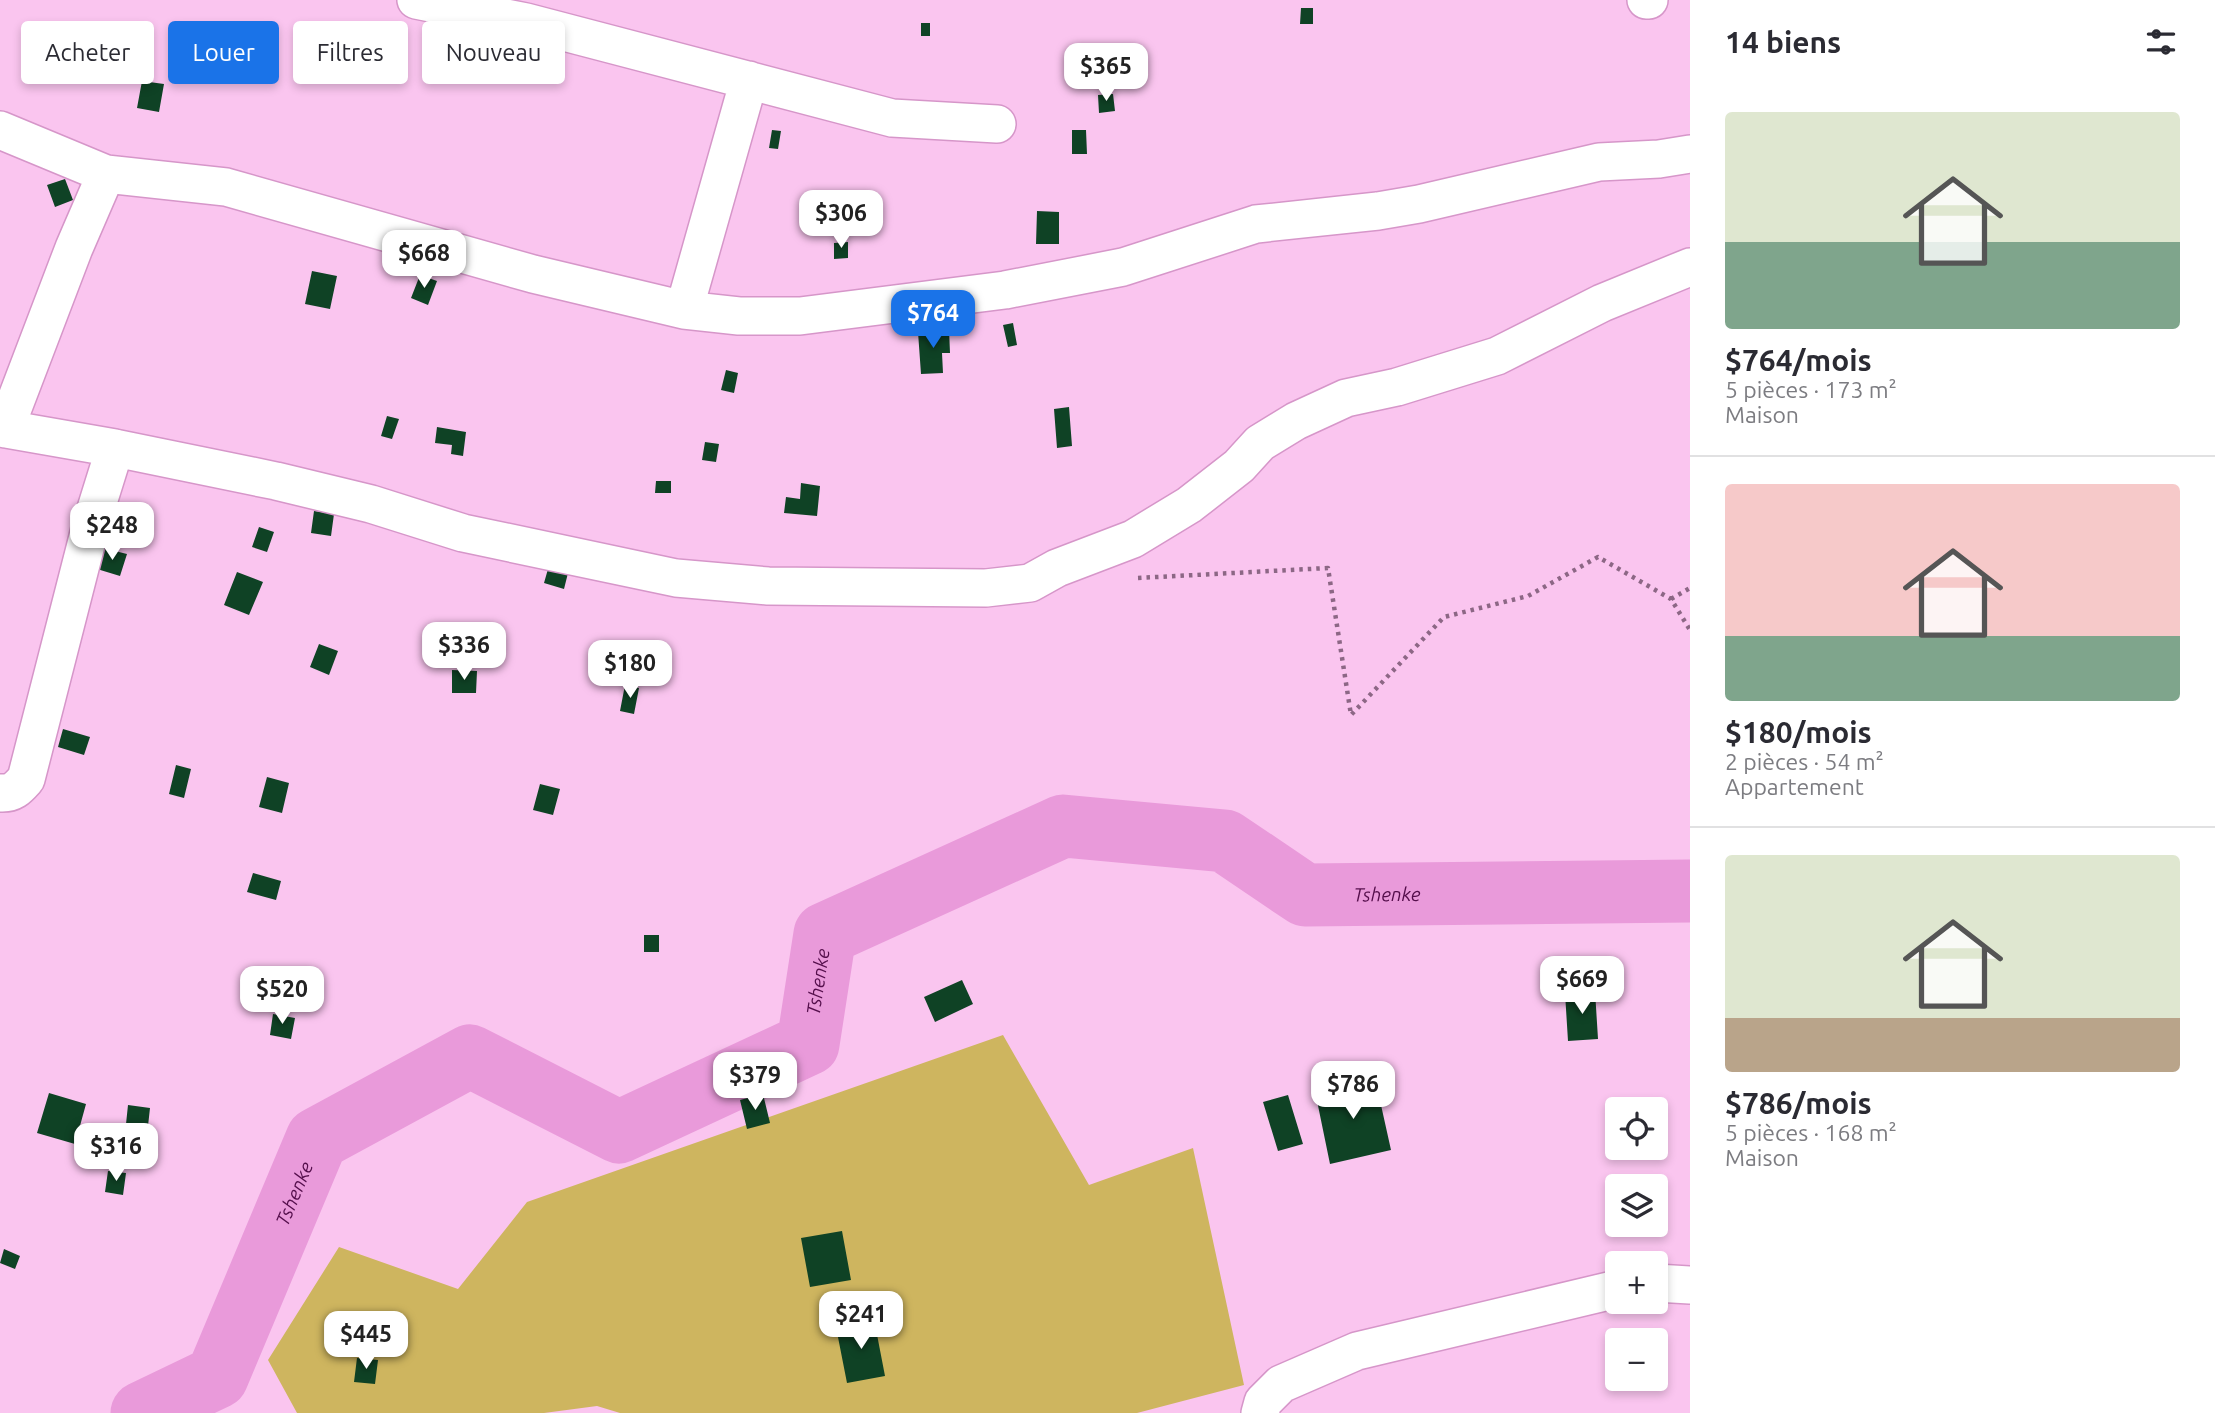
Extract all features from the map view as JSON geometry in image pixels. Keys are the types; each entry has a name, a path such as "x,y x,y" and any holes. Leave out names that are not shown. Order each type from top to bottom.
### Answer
{"street":[{"path":"416,0 526,22 892,118 997,124"},
{"path":"684,310 749,80"},
{"path":"0,130 106,174 226,187 533,274 684,310 739,316 800,316 1005,290 1123,267 1255,224 1378,211 1599,162 1659,159 1690,154"},
{"path":"106,174 74,247 3,428 115,448 371,504 463,533 676,578 768,586 985,588 1030,583 1058,568 1133,539 1178,512 1238,466 1260,443 1296,421 1346,398 1397,387 1497,356 1602,303 1690,267"},
{"path":"0,793 7,794 17,789 26,779 70,604 115,448"},
{"path":"1668,1283 1690,1284"},
{"path":"1260,1413 1263,1402 1281,1384 1357,1351 1605,1292"}],"path":[{"path":"1125,579 1328,568 1351,715 1444,617 1528,596 1598,556 1671,599 1690,630"},
{"path":"1671,599 1690,588"}],"shaded area":[{"path":"1003,1035 1089,1185 1193,1148 1244,1385 1137,1413 620,1413 597,1406 544,1413 297,1413 268,1360 339,1247 458,1289 527,1202"}],"building":[{"path":"1301,8 1313,8 1313,24 1300,24"},
{"path":"921,23 930,23 930,36 921,36"},
{"path":"141,84 164,84 159,112 137,108"},
{"path":"1113,94 1115,111 1099,113 1098,95"},
{"path":"772,130 781,131 778,149 769,148"},
{"path":"1072,130 1086,130 1087,154 1072,154"},
{"path":"65,179 73,200 55,207 47,185"},
{"path":"1037,211 1059,212 1059,244 1036,244"},
{"path":"848,242 848,258 834,259 834,243"},
{"path":"312,271 337,276 330,309 305,304"},
{"path":"420,275 437,281 428,305 411,298"},
{"path":"1013,323 1017,345 1008,347 1003,325"},
{"path":"949,329 950,353 942,353 943,373 921,374 918,332"},
{"path":"726,370 738,373 734,393 721,390"},
{"path":"1069,407 1072,446 1057,448 1054,409"},
{"path":"387,416 399,419 392,439 381,436"},
{"path":"437,427 466,432 463,456 451,454 452,445 435,443"},
{"path":"705,442 719,444 716,462 702,460"},
{"path":"656,481 671,481 671,493 655,493"},
{"path":"801,483 820,486 817,516 784,513 786,497 800,499"},
{"path":"314,511 334,514 331,536 311,533"},
{"path":"259,527 274,532 267,552 252,547"},
{"path":"103,548 127,554 120,576 97,569"},
{"path":"548,569 568,573 564,589 544,583"},
{"path":"237,572 263,582 249,615 224,605"},
{"path":"319,644 338,651 329,675 310,667"},
{"path":"452,670 477,671 476,693 452,693"},
{"path":"625,685 639,688 634,714 620,711"},
{"path":"63,729 90,737 84,755 58,747"},
{"path":"176,765 191,769 184,798 169,794"},
{"path":"267,777 289,783 282,813 259,807"},
{"path":"540,784 560,789 553,815 533,810"},
{"path":"253,873 281,881 276,900 247,892"},
{"path":"644,935 659,935 659,952 644,952"},
{"path":"962,980 973,1004 935,1022 924,997"},
{"path":"1595,991 1598,1039 1568,1041 1565,993"},
{"path":"273,1014 295,1018 291,1039 270,1035"},
{"path":"1375,1078 1391,1150 1330,1164 1315,1091"},
{"path":"49,1093 86,1104 75,1144 37,1133"},
{"path":"763,1094 770,1123 747,1129 740,1100"},
{"path":"1288,1095 1303,1144 1278,1151 1263,1102"},
{"path":"128,1105 150,1108 148,1126 126,1124"},
{"path":"108,1171 126,1173 123,1195 105,1192"},
{"path":"842,1231 851,1280 810,1287 801,1238"},
{"path":"4,1249 20,1256 15,1269 0,1263"},
{"path":"874,1319 885,1376 847,1383 836,1327"},
{"path":"357,1358 378,1360 375,1384 354,1382"}],"waterway":[{"name":"Tshenke","path":"142,1413 217,1377 317,1139 470,1056 619,1132 808,1044 825,934 1063,826 1225,841 1305,895 1690,891"}]}
